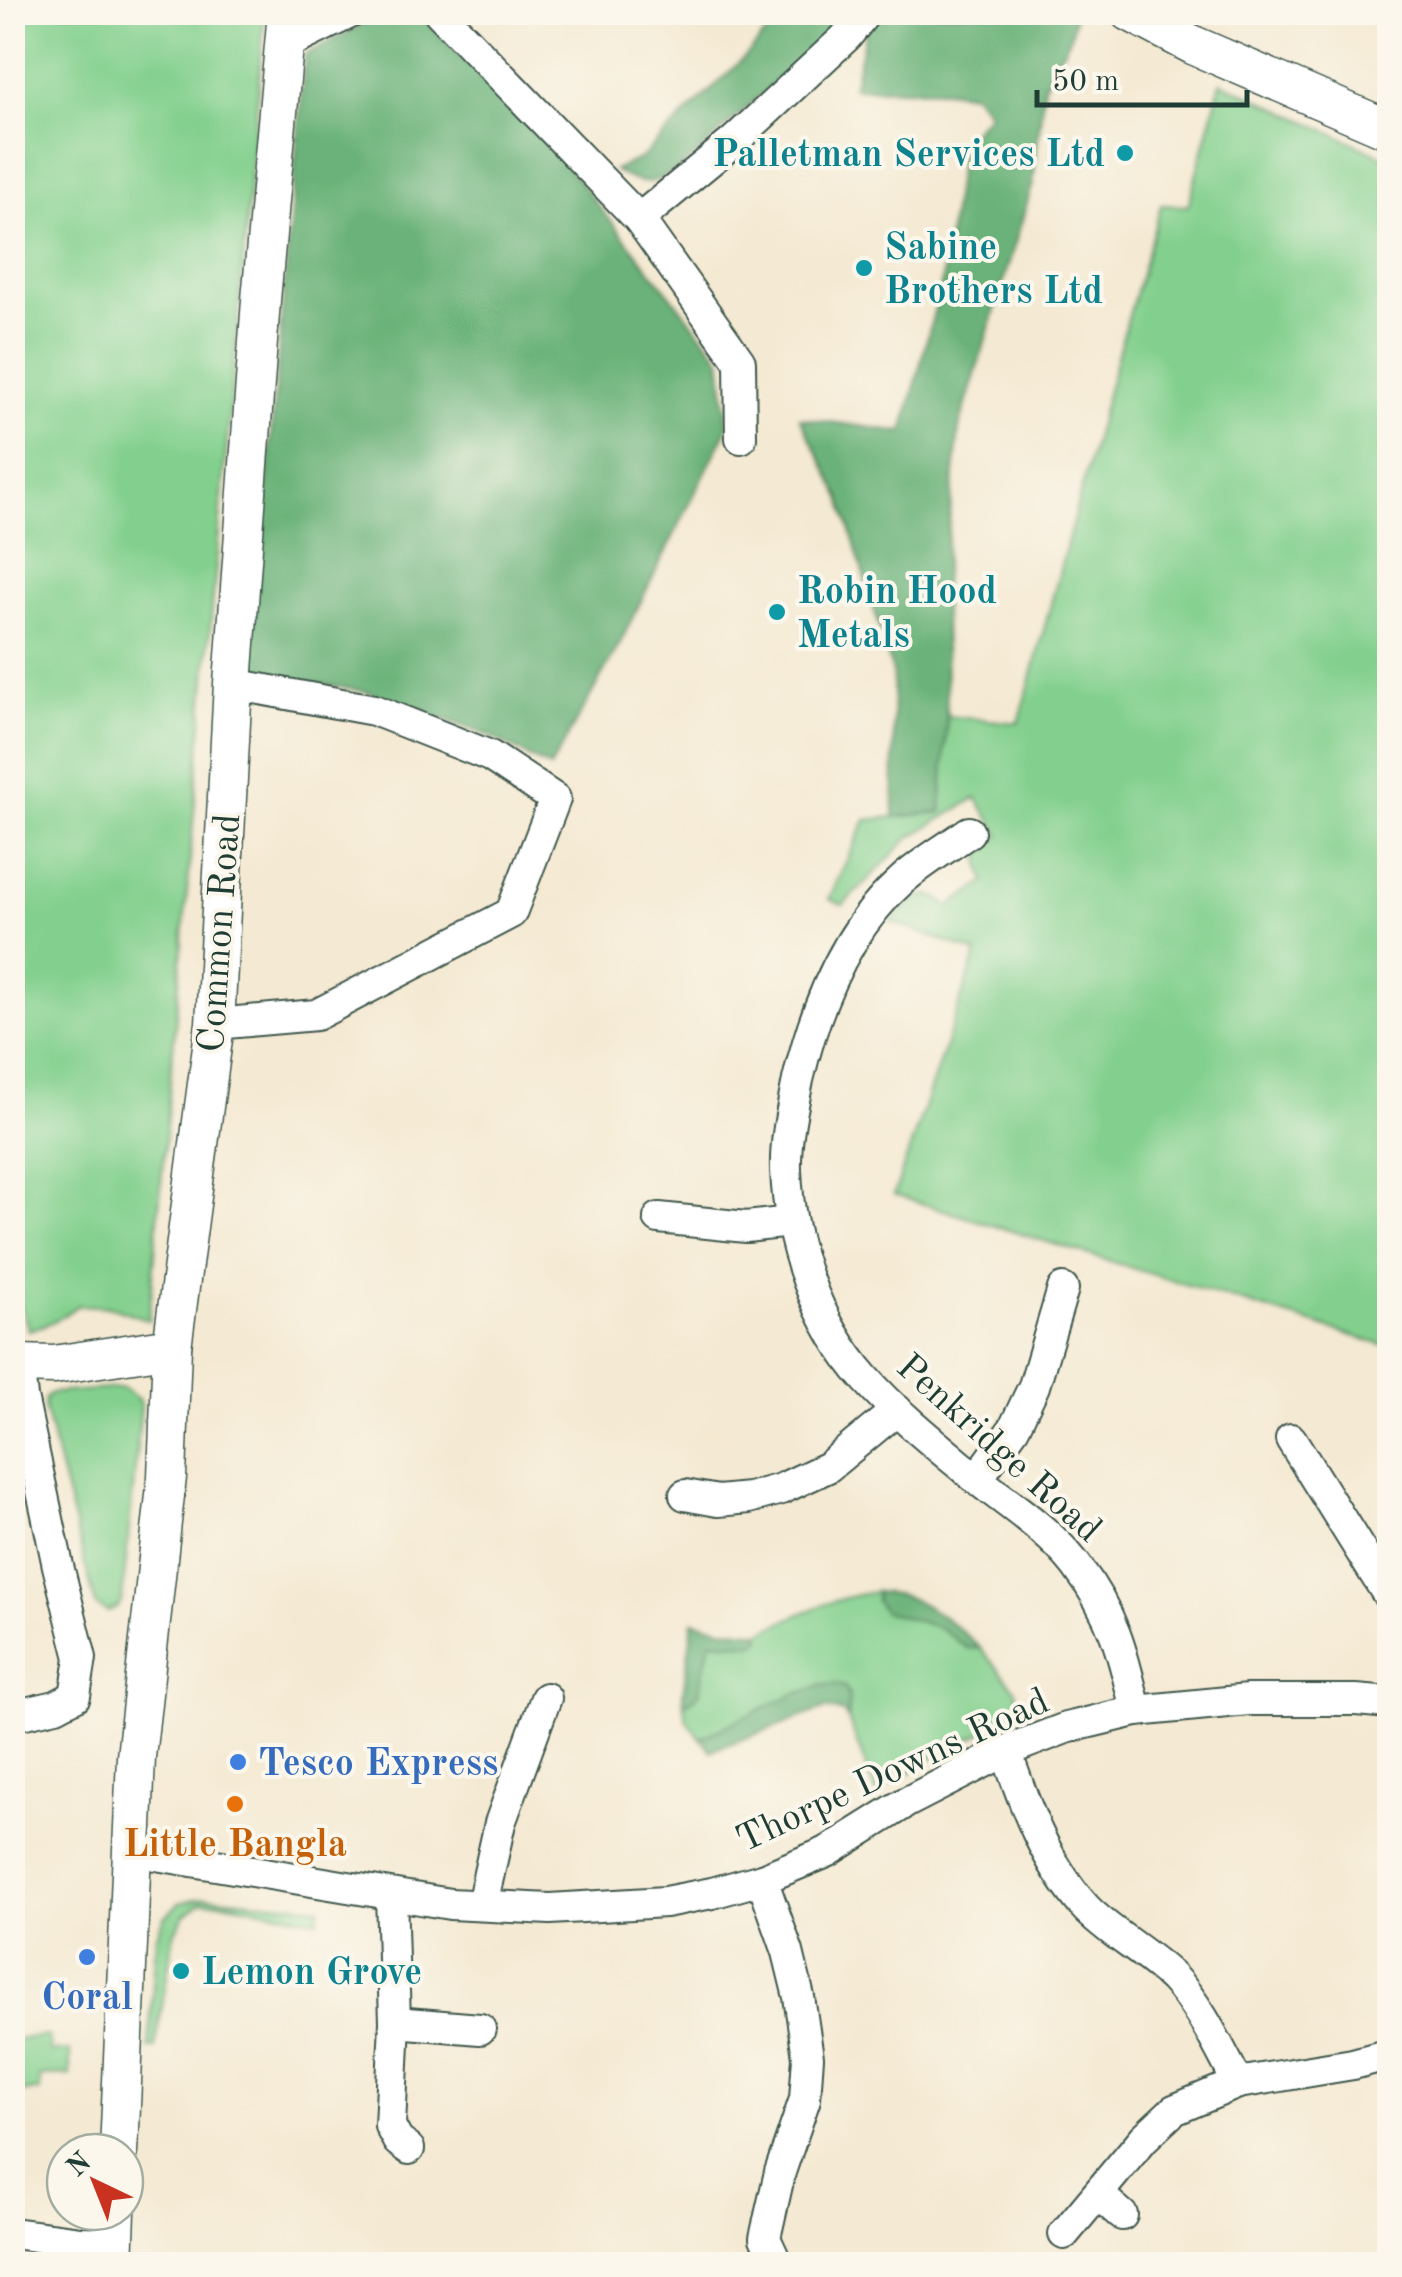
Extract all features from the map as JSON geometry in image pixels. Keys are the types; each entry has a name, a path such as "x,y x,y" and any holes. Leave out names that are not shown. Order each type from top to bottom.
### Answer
{"street":[{"path":"286,29 352,12"},
{"path":"439,12 639,219 740,362 741,438"},
{"path":"639,219 734,141 847,36 866,12"},
{"path":"1130,12 1193,45 1390,130"},
{"name":"Common Road","path":"120,2132 137,1745 167,1478 172,1347 215,1024 233,684 261,300 286,29"},
{"path":"215,1024 316,1015 511,913 555,800 490,756 374,710 233,684"},
{"name":"Penkridge Road","path":"969,832 902,880 874,910 824,993 809,1034 789,1122 786,1168 791,1222 810,1286 840,1344 864,1377 896,1410 977,1479 1047,1532 1085,1579 1104,1607 1122,1650 1136,1711"},
{"path":"659,1218 746,1227 791,1222"},
{"path":"977,1479 1014,1428 1034,1386 1064,1290"},
{"path":"12,1716 56,1706 75,1696 81,1658 14,1363 54,1365 172,1347"},
{"path":"686,1495 718,1501 781,1490 828,1467 896,1410"},
{"path":"1292,1439 1390,1598"},
{"path":"482,1905 500,1823 546,1698"},
{"name":"Thorpe Downs Road","path":"132,1851 450,1904 550,1908 665,1902 762,1879 827,1852 905,1803 1006,1750 1066,1728 1136,1711 1248,1700 1390,1703"},
{"path":"1006,1750 1048,1857 1086,1908 1174,1980 1198,2011 1238,2083"},
{"path":"762,1879 788,1952 808,2057 805,2100 780,2172 766,2238 778,2264"},
{"path":"390,1895 395,2022 390,2126 398,2141 409,2149"},
{"path":"395,2022 480,2029"},
{"path":"1064,2234 1144,2138 1174,2110 1238,2083 1354,2064 1390,2054"},
{"path":"1098,2194 1122,2215"},
{"path":"12,2234 80,2242 115,2240"}],"green space":[{"path":"12,13 265,13 149,1320 112,1307 78,1305 56,1321 29,1330 12,1284"},
{"path":"784,13 845,13 827,35 685,164 650,182 625,177 614,170 641,158 749,53"},
{"path":"880,13 1075,13 1070,38 1044,85 1033,183 959,428 943,583 947,716 941,812 894,817 893,674 841,498 800,418 903,432 942,281 962,142 989,113 973,94 853,88 866,30"},
{"path":"374,18 424,18 556,153 721,358 728,427 618,647 550,768 488,735 368,692 250,672 305,55"},
{"path":"1221,82 1389,159 1389,1347 894,1195 977,953 891,922 917,898 932,896 948,907 986,882 982,855 1001,835 976,798 909,838 843,905 829,899 866,820 941,812 947,716 1019,723 1161,205 1188,206"},
{"path":"123,1388 138,1399 141,1407 122,1600 108,1612 96,1606 44,1407 45,1398 51,1393"},
{"path":"876,1592 876,1601 941,1628 967,1648 980,1648 1015,1689 1023,1716 966,1741 876,1793 848,1719 849,1703 821,1685 701,1738 687,1721 684,1705 699,1693 710,1641 752,1644 760,1639 761,1632 803,1613"},
{"path":"876,1592 900,1595 922,1604 980,1648 967,1648 941,1628 883,1611 876,1601"},
{"path":"693,1621 761,1632 760,1639 752,1644 710,1641 699,1693 684,1705 683,1694"},
{"path":"834,1684 845,1687 849,1696 848,1719 844,1713 826,1708 711,1751 701,1738 785,1698"},
{"path":"206,1897 320,1907 318,1920 223,1902 202,1902 185,1914 174,1934 155,2049 149,2048 156,1937 165,1917 179,1903"},
{"path":"48,2036 50,2052 70,2051 70,2075 40,2076 40,2091 13,2092 13,2039"}],"place":[{"name":"Palletman Services Ltd","path":"1125,153"},
{"name":"Sabine Brothers Ltd","path":"864,268"},
{"name":"Robin Hood Metals","path":"777,612"},
{"name":"Tesco Express","path":"238,1762"},
{"name":"Little Bangla","path":"235,1804"},
{"name":"Coral","path":"87,1957"},
{"name":"Lemon Grove","path":"181,1971"}]}
